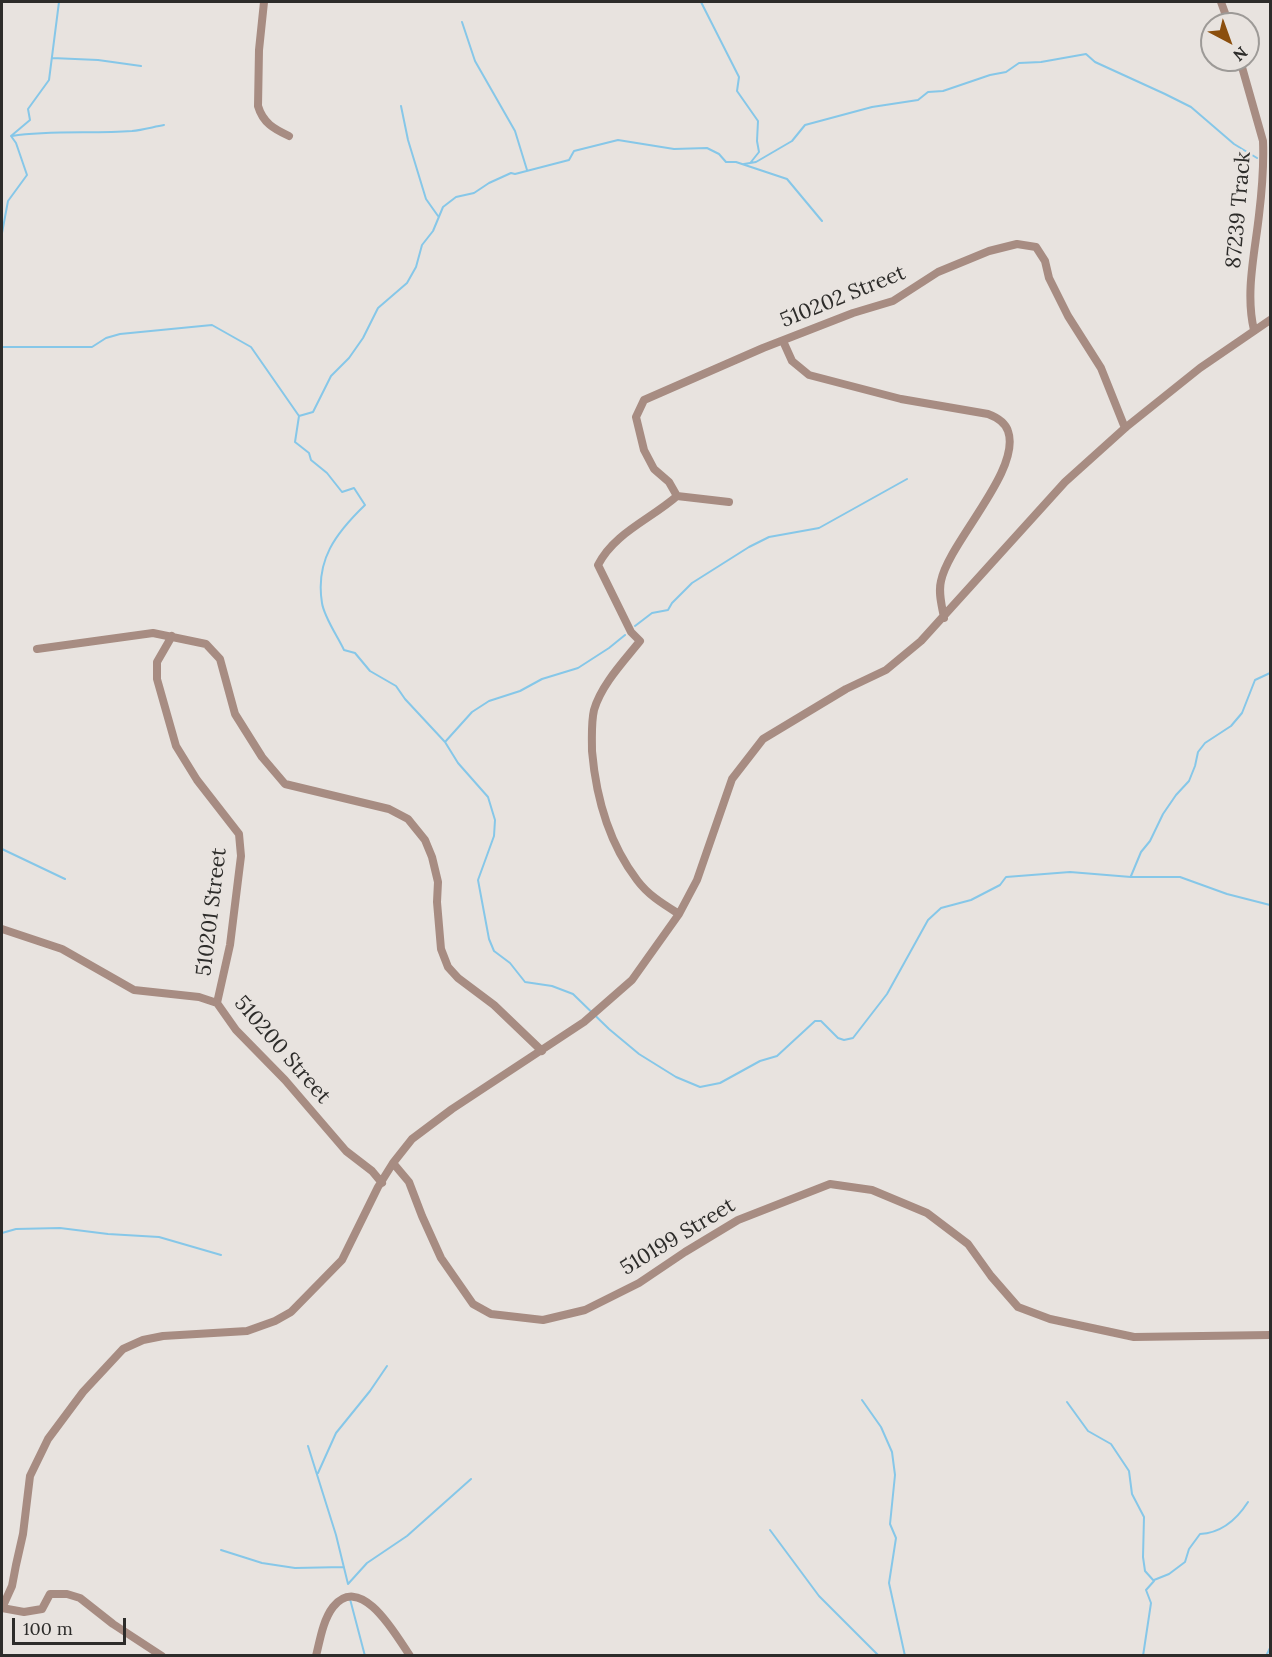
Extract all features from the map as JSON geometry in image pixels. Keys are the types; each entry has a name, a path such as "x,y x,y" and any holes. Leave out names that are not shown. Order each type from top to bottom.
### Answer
{"street":[{"path":"264,2 259,50 258,106 269,126 289,136"},
{"name":"87239 Track","path":"1243,72 1263,141 1263,181 1251,295 1254,330"},
{"name":"510202 Street","path":"677,496 669,482 654,469 644,450 636,417 644,400 853,312 893,301 938,272 989,251 1017,244 1036,247 1045,261 1049,278 1068,316 1101,368 1125,428"},
{"path":"162,1656 113,1624 80,1598 67,1594 50,1594 42,1609 24,1612 2,1608 12,1586 23,1534 30,1476 48,1439 83,1392 123,1349 143,1340 162,1336 247,1331 275,1322 291,1312 342,1260 393,1163 412,1139 444,1115 585,1022 632,980 679,914 697,880 732,779 763,739 836,695 886,670 944,618 1065,482 1125,428 1200,368 1270,320"},
{"path":"783,341 792,361 809,375 901,399 988,414 999,418 1008,429 1010,438 1007,460 997,482 947,564 941,582 940,599 944,618"},
{"path":"679,914 657,901 637,880 603,817 595,782 592,742 594,709 606,686 640,641 631,632 598,565 605,549 677,496 729,502"},
{"path":"37,649 153,633 206,645 220,658 235,714 262,757 285,784 389,809 408,819 425,840 432,857 438,882 436,902 441,949 448,967 458,978 494,1005 542,1051"},
{"name":"510201 Street","path":"172,636 157,662 157,679 176,746 197,780 239,834 241,856 234,915 217,1003"},
{"name":"510200 Street","path":"2,929 62,949 134,990 199,997 217,1003 236,1030 285,1080 346,1151 372,1171 382,1183"},
{"name":"510199 Street","path":"393,1163 409,1182 441,1258 473,1304 491,1314 543,1320 585,1310 639,1283 738,1220 830,1185 873,1190 927,1213 968,1244 991,1276 1018,1307 1050,1318 1134,1337 1270,1335"},
{"path":"316,1656 324,1625 332,1608 343,1598 356,1596 372,1605 410,1656"}],"waterway":[{"path":"2,233 8,201 27,175 16,143 11,136 30,120 28,109 49,80 59,2"},
{"path":"701,2 739,77 737,91 758,121 759,152 751,162"},
{"path":"462,22 475,61 515,131 527,170"},
{"path":"744,164 756,162 792,141 805,125 872,107 918,100 928,92 943,91 1006,72 1019,63 1041,62 1086,54 1095,62 1191,107 1234,144 1257,158"},
{"path":"52,58 98,60 141,66"},
{"path":"401,106 408,140 426,199 438,216"},
{"path":"12,136 132,131 164,125"},
{"path":"299,416 313,412 331,376 349,358 363,338 378,308 407,283 416,267 422,245 433,231 443,207 456,197 474,193 511,173 515,174 569,160 574,151 618,140 674,149 707,148 719,154 726,162 736,162 787,179 822,221"},
{"path":"2,347 92,347 106,338 120,334 212,325 251,347 299,416 295,442 309,453 311,460 327,473 342,492 354,488 365,505 345,526 325,560 322,573 322,603 331,627 344,650 355,653 370,671 396,686 445,742 458,763 488,797 495,820 494,836 478,880 489,939 494,951 510,963 525,982 552,986 573,994 639,1054 676,1077 700,1087 720,1083 760,1061 777,1056 815,1021 821,1021 838,1038 844,1040 853,1038 887,994 928,920 941,908 971,900 1000,885 1006,877 1070,872 1131,877 1180,877 1227,894 1270,905"},
{"path":"635,626 652,613 668,610 692,583 749,547 769,537 819,528 907,479"},
{"path":"445,742 472,712 489,701 520,691 542,679 578,668 625,635"},
{"path":"1131,876 1141,852 1150,841 1163,814 1189,781 1198,752 1205,743 1231,726 1242,713 1255,680 1270,673"},
{"path":"2,849 65,879"},
{"path":"2,1233 16,1229 60,1228 159,1237 221,1255"},
{"path":"318,1473 336,1433 387,1366"},
{"path":"862,1400 881,1427 892,1452 895,1475 890,1524 896,1538 889,1583 905,1656"},
{"path":"1067,1402 1088,1431 1111,1444 1129,1471 1132,1494 1144,1517 1145,1571 1154,1581 1146,1590 1151,1603 1143,1656"},
{"path":"308,1446 336,1535 348,1584"},
{"path":"348,1584 367,1563 407,1536 471,1479"},
{"path":"1154,1580 1169,1574 1185,1562 1189,1549 1200,1534 1222,1528 1239,1514 1248,1502"},
{"path":"770,1530 819,1596 879,1656"},
{"path":"221,1550 262,1563 295,1568 344,1567"},
{"path":"350,1599 365,1656"},
{"path":"1266,1656 1270,1648"}]}
